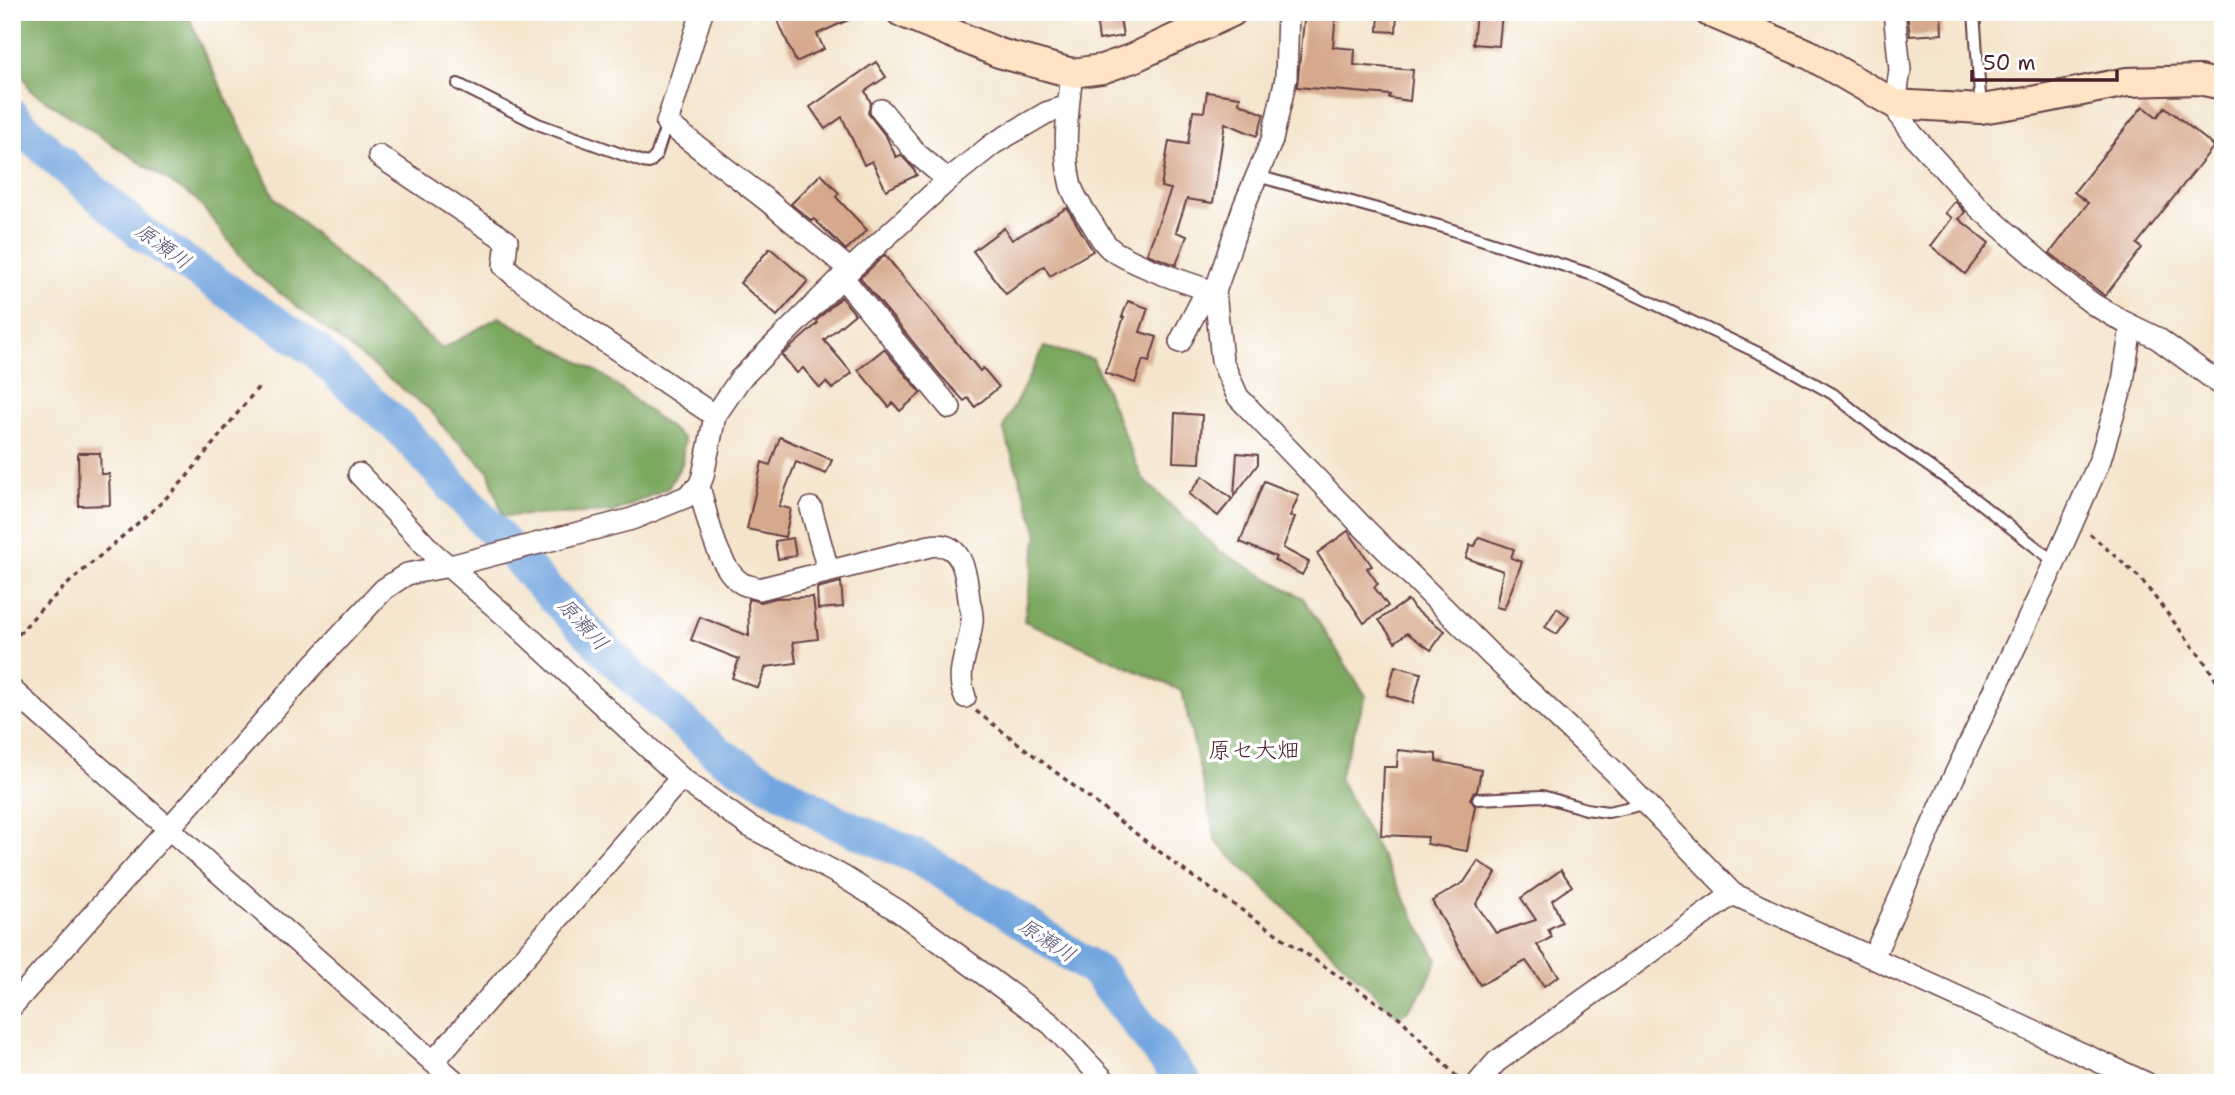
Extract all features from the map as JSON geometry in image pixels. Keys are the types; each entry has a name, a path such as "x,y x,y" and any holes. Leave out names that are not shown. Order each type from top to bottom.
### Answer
{"street":[{"path":"702,12 667,123 769,202 846,274 950,408"},
{"path":"901,12 999,53 1072,73 1102,69 1133,58 1231,12"},
{"path":"1181,342 1211,291 1272,140 1286,78 1288,12"},
{"path":"1709,12 1810,55 1895,104 1981,108 2127,82 2199,80 2223,85"},
{"path":"1894,12 1900,70 1895,104 1912,134 1978,207 2059,278 2093,304 2157,338 2223,386"},
{"path":"1072,73 1068,106 1067,162 1072,188 1104,243 1114,252 1211,291"},
{"path":"12,1006 384,589 407,574 450,566 632,519 685,497 699,486 715,416 740,379 846,274 948,180 993,144 1046,113 1068,106"},
{"path":"881,110 917,154 948,180"},
{"path":"379,156 507,241 504,266 514,275 582,326 715,416"},
{"path":"1211,291 1222,362 1238,397 1453,618 1619,776 1733,894 2146,1083"},
{"path":"1873,958 2100,460 2123,382 2131,326"},
{"path":"359,474 432,552 681,778 749,826 842,876 900,912 1051,1024 1107,1083"},
{"path":"699,486 720,552 729,571 743,584 759,589 941,544 954,551 961,561 967,579 972,621 960,673 965,697"},
{"path":"811,508 828,570"},
{"path":"12,691 457,1083"},
{"path":"433,1062 681,778"},
{"path":"1478,1083 1496,1062 1733,894"}],"lane":[{"path":"1974,12 1981,108"},
{"path":"458,84 538,124 643,162 649,163 656,156 667,123"},
{"path":"1257,176 1443,227 1593,275 1767,357 1833,394 2055,562"},
{"path":"1478,799 1542,796 1586,809 1608,812 1645,804"}],"path":[{"path":"12,642 71,580 177,487 260,385"},
{"path":"2073,522 2098,539 2140,578 2207,665 2223,692"},
{"path":"965,697 973,708 1186,872 1400,1018 1463,1083"}],"green space":[{"path":"12,12 187,12 204,53 275,198 442,349 499,317 603,375 684,439 682,464 668,488 613,512 503,516 488,470 447,431 431,411 253,272 197,200 30,90 12,53"},
{"path":"1044,347 1093,359 1142,478 1218,550 1303,598 1366,696 1339,778 1437,959 1423,992 1399,1017 1216,842 1182,691 1024,621 1038,534 1003,428"}],"building":[{"path":"774,12 798,12 802,19 823,12 866,12 817,34 824,49 796,62"},
{"path":"1119,12 1123,36 1099,40 1096,16"},
{"path":"1305,12 1336,12 1333,47 1355,49 1354,65 1413,70 1410,101 1389,98 1390,95 1297,87"},
{"path":"1379,12 1397,12 1396,32 1378,31"},
{"path":"1476,12 1502,12 1499,46 1473,44"},
{"path":"1907,12 1941,12 1942,34 1910,36"},
{"path":"876,62 886,77 865,91 871,103 868,113 887,138 896,157 901,155 917,175 886,190 872,161 864,165 842,117 825,129 810,107"},
{"path":"1207,92 1240,97 1239,103 1264,114 1257,136 1225,123 1213,203 1187,199 1176,232 1187,236 1176,265 1147,254 1171,189 1161,187 1169,141 1188,144 1193,111 1204,112"},
{"path":"2143,106 2157,117 2165,107 2214,146 2137,244 2142,248 2105,296 2050,253 2088,203 2074,192"},
{"path":"821,174 839,193 836,197 867,230 846,250 814,219 812,221 791,204"},
{"path":"1955,201 1965,212 1959,219 1989,243 1965,274 1931,246 1952,218 1945,213"},
{"path":"1067,208 1093,251 1050,276 1044,266 1006,294 973,251 1004,228 1012,240"},
{"path":"770,248 808,281 777,316 740,283"},
{"path":"885,255 980,371 983,368 999,387 975,407 968,398 964,401 941,376 860,278"},
{"path":"841,297 855,314 824,340 852,373 832,389 826,382 820,388 803,368 797,373 782,355 818,323 816,321"},
{"path":"1128,301 1148,308 1140,332 1157,337 1149,362 1143,360 1135,383 1105,373"},
{"path":"884,349 921,393 900,411 893,403 889,407 858,370"},
{"path":"1175,413 1202,415 1200,463 1173,462"},
{"path":"780,437 832,460 826,474 796,462 779,506 791,509 785,537 747,529 762,462 770,465"},
{"path":"78,453 100,453 101,474 109,474 110,505 79,506"},
{"path":"1237,453 1258,455 1258,464 1234,496"},
{"path":"1203,476 1232,499 1218,516 1189,494"},
{"path":"1264,481 1299,495 1290,516 1295,517 1283,548 1309,562 1302,575 1274,560 1276,557 1240,542"},
{"path":"1348,531 1372,566 1367,568 1378,584 1374,587 1388,606 1364,623 1317,553"},
{"path":"1479,537 1514,549 1511,558 1522,562 1504,609 1496,607 1503,571 1466,558 1470,545 1475,546"},
{"path":"793,538 796,556 778,559 775,541"},
{"path":"841,582 843,607 818,609 817,588"},
{"path":"813,597 818,639 793,642 796,663 766,667 758,688 732,678 739,659 691,640 700,617 749,636 748,599 761,602 776,598"},
{"path":"1408,600 1414,609 1445,631 1431,650 1407,633 1395,642 1379,620"},
{"path":"1557,608 1569,617 1557,634 1545,627"},
{"path":"1395,666 1421,673 1413,703 1387,695"},
{"path":"1398,750 1436,754 1436,761 1481,770 1477,791 1470,799 1475,806 1467,851 1427,844 1428,837 1381,835 1384,767 1397,767"},
{"path":"1478,861 1496,873 1476,904 1496,933 1536,920 1521,898 1561,870 1572,886 1552,900 1562,922 1548,929 1552,937 1537,945 1559,976 1544,986 1526,961 1480,985 1432,901 1464,882"}],"waterway":[{"name":"原瀬川","path":"12,116 52,155 143,234 315,350 401,429 544,587 634,679 720,755 832,820 917,857 1000,907 1099,973 1184,1083"}],"district":[{"name":"原セ大畑","path":"1254,750"}]}
